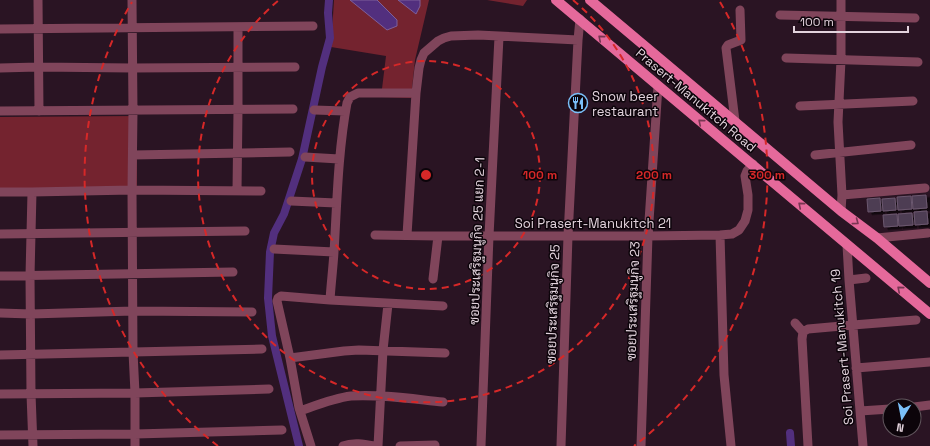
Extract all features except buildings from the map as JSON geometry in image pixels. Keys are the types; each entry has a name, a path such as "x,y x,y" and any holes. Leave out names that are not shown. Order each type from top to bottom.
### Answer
{"main road":[{"name":"Prasert-Manukitch Road","path":"556,0 930,314"},
{"name":"Prasert-Manukitch Road","path":"590,0 841,211 877,238 930,282"}],"street":[{"path":"38,0 39,111"},
{"path":"132,0 132,273 135,446"},
{"path":"841,0 838,104 842,195 841,211"},
{"path":"735,122 726,48 728,45 742,40 740,10"},
{"path":"780,15 915,18"},
{"name":"ซอยประเสริฐมนูกิจ 25","path":"561,446 568,236 580,20"},
{"path":"237,191 238,26"},
{"path":"0,29 313,26"},
{"path":"406,235 416,93 419,68 424,53 438,41 451,36 478,35 578,40"},
{"name":"ซอยประเสริฐมนูกิจ 25 แยก 2-1","path":"482,446 489,236 499,37"},
{"path":"786,58 918,62"},
{"path":"0,68 295,67"},
{"name":"ซอยประเสริฐมนูกิจ 23","path":"641,446 648,236 658,86"},
{"path":"330,300 336,203 347,103 350,97 358,93 416,93"},
{"path":"800,106 913,101"},
{"path":"0,111 293,109"},
{"path":"314,110 345,111"},
{"path":"815,155 910,145"},
{"path":"133,154 290,152"},
{"path":"305,157 340,159"},
{"name":"Soi Prasert-Manukitch 21","path":"375,235 648,236 732,234 739,230 745,221 748,210 748,195 745,176 753,164"},
{"path":"842,195 925,188"},
{"path":"0,192 132,190 261,191"},
{"path":"32,192 30,276 33,446"},
{"path":"290,201 336,203"},
{"path":"0,234 245,231"},
{"path":"877,238 928,233"},
{"path":"720,235 724,375 731,446"},
{"path":"433,279 438,236"},
{"name":"Soi Prasert-Manukitch 19","path":"848,245 849,280 863,446"},
{"path":"274,249 334,252"},
{"path":"0,276 233,272"},
{"path":"849,280 866,278"},
{"path":"311,446 299,408 290,358 277,301 278,298 281,296 388,304 443,306"},
{"path":"378,446 383,350 388,304"},
{"path":"0,313 31,314 133,311 252,312"},
{"path":"803,332 808,329 916,320"},
{"path":"795,323 803,332 802,339 808,446"},
{"path":"0,355 262,349"},
{"path":"290,358 344,351 383,350 445,353"},
{"path":"856,368 930,362"},
{"path":"0,394 135,393 269,389"},
{"path":"300,410 350,396 381,396 443,402"},
{"path":"860,411 882,410"},
{"path":"0,435 135,434 282,430"},
{"path":"344,446 347,444 360,444 374,446"},
{"path":"400,446 436,445"}],"shaded area":[{"path":"334,0 429,0 415,60 411,98 381,97 386,56 331,47"},
{"path":"350,0 377,0 397,20 397,26 387,30"},
{"path":"398,0 420,0 420,6 416,14"},
{"path":"487,0 527,0 523,6"},
{"path":"137,116 137,193 0,195 0,117"}],"waterway":[{"path":"299,446 272,336 268,298 270,252 274,233 284,214 302,159 322,67 330,38 328,13 329,0"},
{"path":"790,433 791,446"}],"place":[{"name":"Snow beer restaurant","path":"578,103"}]}
